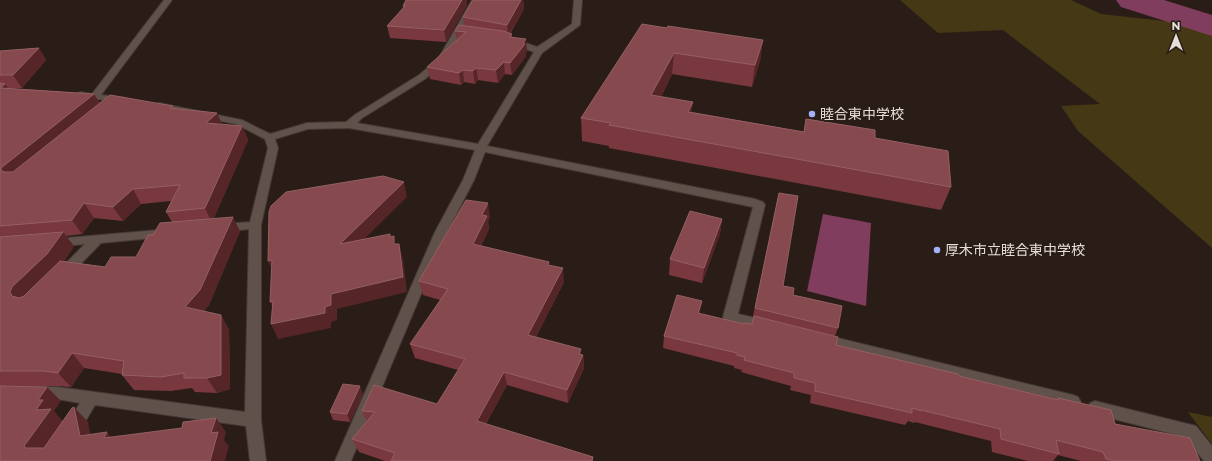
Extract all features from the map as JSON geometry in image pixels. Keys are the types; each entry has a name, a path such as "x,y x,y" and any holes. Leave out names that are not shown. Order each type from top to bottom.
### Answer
{"street":[{"path":"94,96 168,0"},
{"path":"349,125 359,116 422,77 441,60 476,0"},
{"path":"343,461 386,366 442,231 478,161 481,148 539,51 576,25 578,0"},
{"path":"457,32 470,33"},
{"path":"502,38 539,51"},
{"path":"68,95 94,96 135,102"},
{"path":"108,110 120,100"},
{"path":"150,104 239,122 269,137 307,126 349,125 481,148 755,203 759,206 730,317 776,328"},
{"path":"258,461 252,420 255,339 254,225 273,148 269,137"},
{"path":"208,229 254,225"},
{"path":"45,244 184,231"},
{"path":"54,283 98,239"},
{"path":"806,336 1190,431 1212,459"},
{"path":"21,393 56,393 252,420"},
{"path":"66,437 91,398"}],"shaded area":[{"path":"900,0 1071,0 1101,14 1192,24 1212,31 1212,248 1078,131 1061,106 1100,104 1003,30 938,33"},
{"path":"823,214 871,223 866,306 807,291"},
{"path":"1188,412 1212,417 1212,444"}],"building":[{"path":"406,0 462,0 444,30 387,26 405,6 403,6"},
{"path":"473,0 521,0 507,25 463,17"},
{"path":"642,24 667,28 668,26 763,40 755,65 674,53 651,95 693,102 688,112 804,132 806,119 875,130 875,138 948,151 951,187 609,125 611,123 581,118"},
{"path":"459,25 503,31 512,34 509,37 526,39 523,43 525,44 510,63 504,62 496,70 476,68 473,71 463,70 459,73 427,67 466,32 455,31"},
{"path":"39,48 13,75 0,75 0,51"},
{"path":"0,83 5,84 1,88 94,94 1,168 4,172 13,172 110,95 173,106 170,108 217,113 206,123 242,126 205,208 166,212 180,185 133,189 113,207 84,203 72,220 0,226"},
{"path":"383,176 404,182 340,244 390,234 390,237 394,236 394,244 399,244 403,277 331,294 331,305 325,307 325,313 271,324 273,301 270,302 272,260 268,261 269,212 271,206 286,192"},
{"path":"779,193 798,196 783,286 794,288 793,295 842,306 838,328 755,308"},
{"path":"466,200 488,203 482,215 487,216 473,244 549,262 548,265 563,268 528,335 581,349 579,354 583,355 567,390 504,372 477,421 593,457 592,461 391,461 395,453 352,439 375,412 362,411 374,385 437,404 465,359 410,344 448,289 419,281"},
{"path":"690,211 722,219 704,268 670,259"},
{"path":"233,217 200,290 185,307 221,315 221,375 207,378 184,378 184,373 161,377 122,375 124,361 72,353 58,373 44,371 0,371 0,237 63,232 47,254 12,287 10,292 12,296 19,298 24,296 60,261 105,267 111,257 136,257 148,235 153,235 160,223"},
{"path":"677,295 702,301 698,313 744,324 752,324 754,316 838,337 836,345 1058,400 1058,398 1111,410 1115,424 1190,438 1200,461 1116,461 1106,459 1103,452 1056,440 1059,454 1001,439 1000,429 912,408 912,413 815,391 815,383 794,378 794,373 744,360 745,357 737,355 737,353 664,336"},
{"path":"343,384 360,386 347,414 330,412"},
{"path":"0,386 47,387 38,400 43,400 36,410 51,409 24,446 26,448 44,448 74,407 80,436 107,432 104,438 182,428 183,422 216,418 211,433 218,432 210,461 0,461"}],"waterway":[{"path":"1132,0 1212,26"}],"place":[{"name":"睦合東中学校","path":"812,114"},
{"name":"厚木市立睦合東中学校","path":"937,250"}]}
